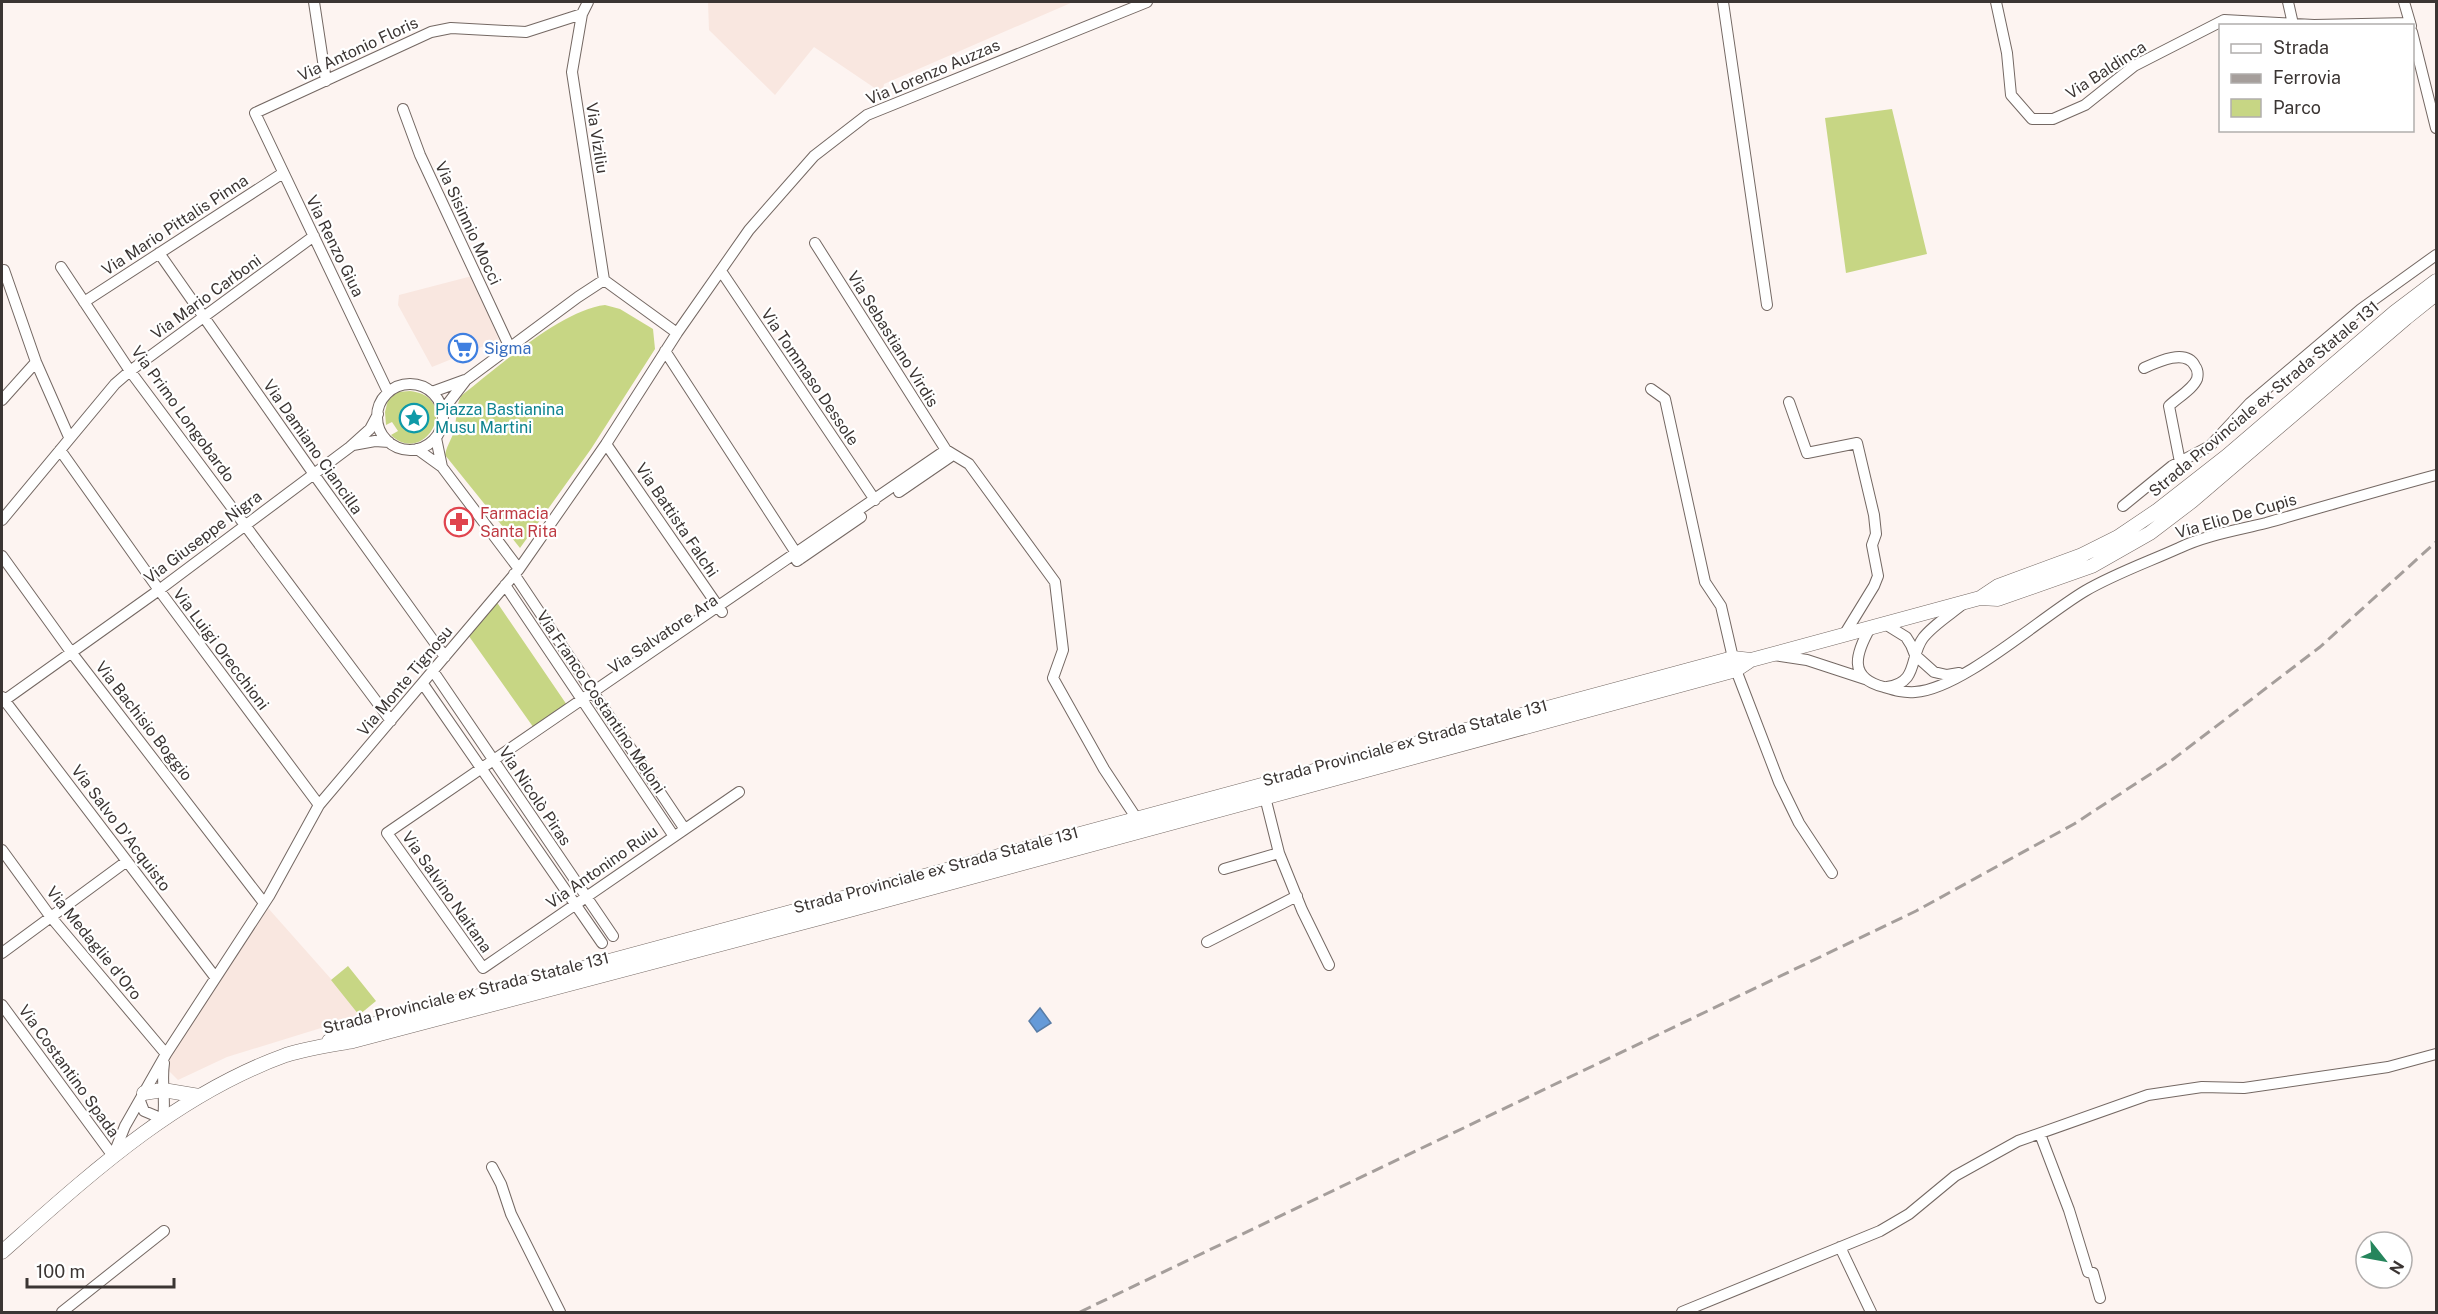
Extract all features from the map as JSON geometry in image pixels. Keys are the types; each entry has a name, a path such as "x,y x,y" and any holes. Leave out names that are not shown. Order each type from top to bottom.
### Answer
{"main road":[{"name":"Strada Provinciale ex Strada Statale 131","path":"313,1048 357,1029 1137,819 1751,660 1980,598 1998,586 2082,555 2118,537 2227,456 2395,312 2436,281"},
{"name":"Strada Provinciale ex Strada Statale 131","path":"1980,598 1998,599 2092,566 2150,533 2192,501 2436,294"},
{"name":"Strada Provinciale ex Strada Statale 131","path":"313,1048 374,1036 1266,797 1735,664"},
{"path":"2,1252 113,1156 163,1119 199,1096 286,1056 313,1048"},
{"path":"142,1097 163,1090 199,1096"}],"street":[{"path":"314,2 326,81"},
{"name":"Via Viziliu","path":"588,2 582,14 572,72 604,280"},
{"name":"Via Lorenzo Auzzas","path":"677,333 749,230 814,156 867,115 1147,2"},
{"path":"1723,2 1767,305"},
{"name":"Via Baldinca","path":"1996,2 2007,54 2011,95 2032,119 2054,119 2085,105 2134,66 2224,20 2293,24"},
{"path":"2288,2 2293,24"},
{"path":"2404,2 2410,24"},
{"name":"Via Antonio Floris","path":"255,113 431,32 451,28 526,32 582,14"},
{"path":"2414,39 2436,128"},
{"name":"Via Sisinnio Mocci","path":"403,109 420,155 510,348"},
{"name":"Via Renzo Giua","path":"255,113 388,392"},
{"name":"Via Mario Pittalis Pinna","path":"84,302 283,173"},
{"name":"Via Mario Carboni","path":"2,520 69,437 130,371 314,236"},
{"name":"Via Sebastiano Virdis","path":"814,243 950,453 969,465 1055,582 1063,650 1053,678 1104,769 1137,819"},
{"name":"Via Damiano Ciancilla","path":"159,253 313,474 446,657"},
{"path":"2123,506 2180,462 2210,446 2250,403 2361,309 2436,255"},
{"name":"Via Primo Longobardo","path":"61,267 130,371 391,721"},
{"path":"4,270 36,362 69,437"},
{"name":"Via Tommaso Dessole","path":"721,271 875,500"},
{"path":"443,410 432,392 424,387 406,384 388,392 383,399 378,414 380,430 389,442 407,450 427,445 436,438 441,429 443,410 466,380 604,280 677,333"},
{"name":"Via Monte Tignosu","path":"113,1156 125,1126 166,1054 264,903 319,805 446,657 516,571 606,444 677,333"},
{"path":"665,351 798,556"},
{"path":"2144,368 2163,359 2186,357 2197,369 2198,378 2194,384 2169,406 2180,462"},
{"path":"2,400 36,362"},
{"path":"432,392 466,380"},
{"path":"1652,389 1665,399 1705,582 1721,606 1735,664 1779,782 1799,823 1832,873"},
{"path":"1789,402 1807,453 1857,443 1874,515 1876,534 1872,545 1878,576 1844,635"},
{"name":"Via Giuseppe Nigra","path":"2,700 159,590 352,445 370,429 378,414"},
{"path":"436,438 442,467"},
{"name":"Via Giuseppe Nigra","path":"352,445 375,441 389,442"},
{"name":"Via Battista Falchi","path":"606,444 720,609"},
{"path":"417,449 442,467"},
{"name":"Via Luigi Orecchioni","path":"60,450 159,590 319,805"},
{"name":"Via Salvatore Ara","path":"798,556 875,500 950,453"},
{"name":"Via Salvatore Ara","path":"388,835 950,453"},
{"name":"Via Franco Costantino Meloni","path":"442,467 516,571 684,828"},
{"name":"Via Elio De Cupis","path":"1770,655 1808,660 1898,692 1915,693 1935,689 1965,672 2085,591 2183,546 2436,475"},
{"name":"Via Bachisio Boggio","path":"2,556 71,652 264,903"},
{"name":"Via Franco Costantino Meloni","path":"504,585 673,835"},
{"path":"1884,687 1897,685 1907,678 1925,635 1966,602"},
{"path":"1885,624 1906,637 1915,655 1934,672 1947,675 1965,672"},
{"path":"1865,679 1859,669 1857,653 1870,628"},
{"name":"Via Nicolò Piras","path":"433,671 613,936"},
{"name":"Via Nicolò Piras","path":"423,684 602,943"},
{"name":"Via Salvo D'Acquisto","path":"2,700 215,977"},
{"name":"Via Antonino Ruiu","path":"483,968 673,835 739,792"},
{"path":"1266,797 1279,853 1329,965"},
{"name":"Via Salvino Naitana","path":"388,835 483,968"},
{"name":"Via Medaglie d'Oro","path":"2,850 50,916 166,1054"},
{"path":"1224,869 1279,853"},
{"path":"2,953 128,861"},
{"path":"1207,942 1297,896"},
{"name":"Via Costantino Spada","path":"2,1005 113,1156"},
{"name":"Via Monte Tignosu","path":"163,1119 166,1104 162,1074 166,1054"},
{"path":"1682,1312 1880,1231 1909,1214 1955,1176 2018,1141 2148,1095 2202,1087 2244,1088 2388,1067 2436,1054"},
{"path":"142,1097 144,1111 163,1119"},
{"path":"2040,1134 2069,1210 2088,1272 2093,1273 2100,1298"},
{"path":"492,1167 501,1184 511,1214 560,1312"},
{"path":"62,1312 164,1231"},
{"path":"1840,1247 1871,1312"}],"shaded area":[{"path":"708,2 1073,2 884,84 882,93 814,47 775,95 709,30"},
{"path":"472,276 499,340 432,367 398,305 399,295"},
{"path":"268,908 363,1015 227,1057 178,1080 164,1066"}],"green space":[{"path":"1892,109 1927,254 1846,273 1825,118"},
{"path":"605,305 620,309 653,329 655,349 591,449 520,548 445,455 454,430 459,400 461,396 530,342 569,317"},
{"path":"410,391 426,396 434,405 436,416 433,428 426,437 416,443 404,443 391,435 398,431 392,422 386,425 385,412 388,400 398,392"},
{"path":"494,598 569,708 536,731 466,632"},
{"path":"348,966 376,1001 359,1015 331,980"}],"water":[{"path":"1040,1008 1051,1023 1037,1032 1029,1021"}],"railway":[{"path":"1080,1312 1916,911 2074,824 2172,760 2320,647 2436,542"}],"place":[{"name":"Sigma","path":"463,348"},
{"name":"Piazza Bastianina Musu Martini","path":"414,418"},
{"name":"Farmacia Santa Rita","path":"459,522"}]}
